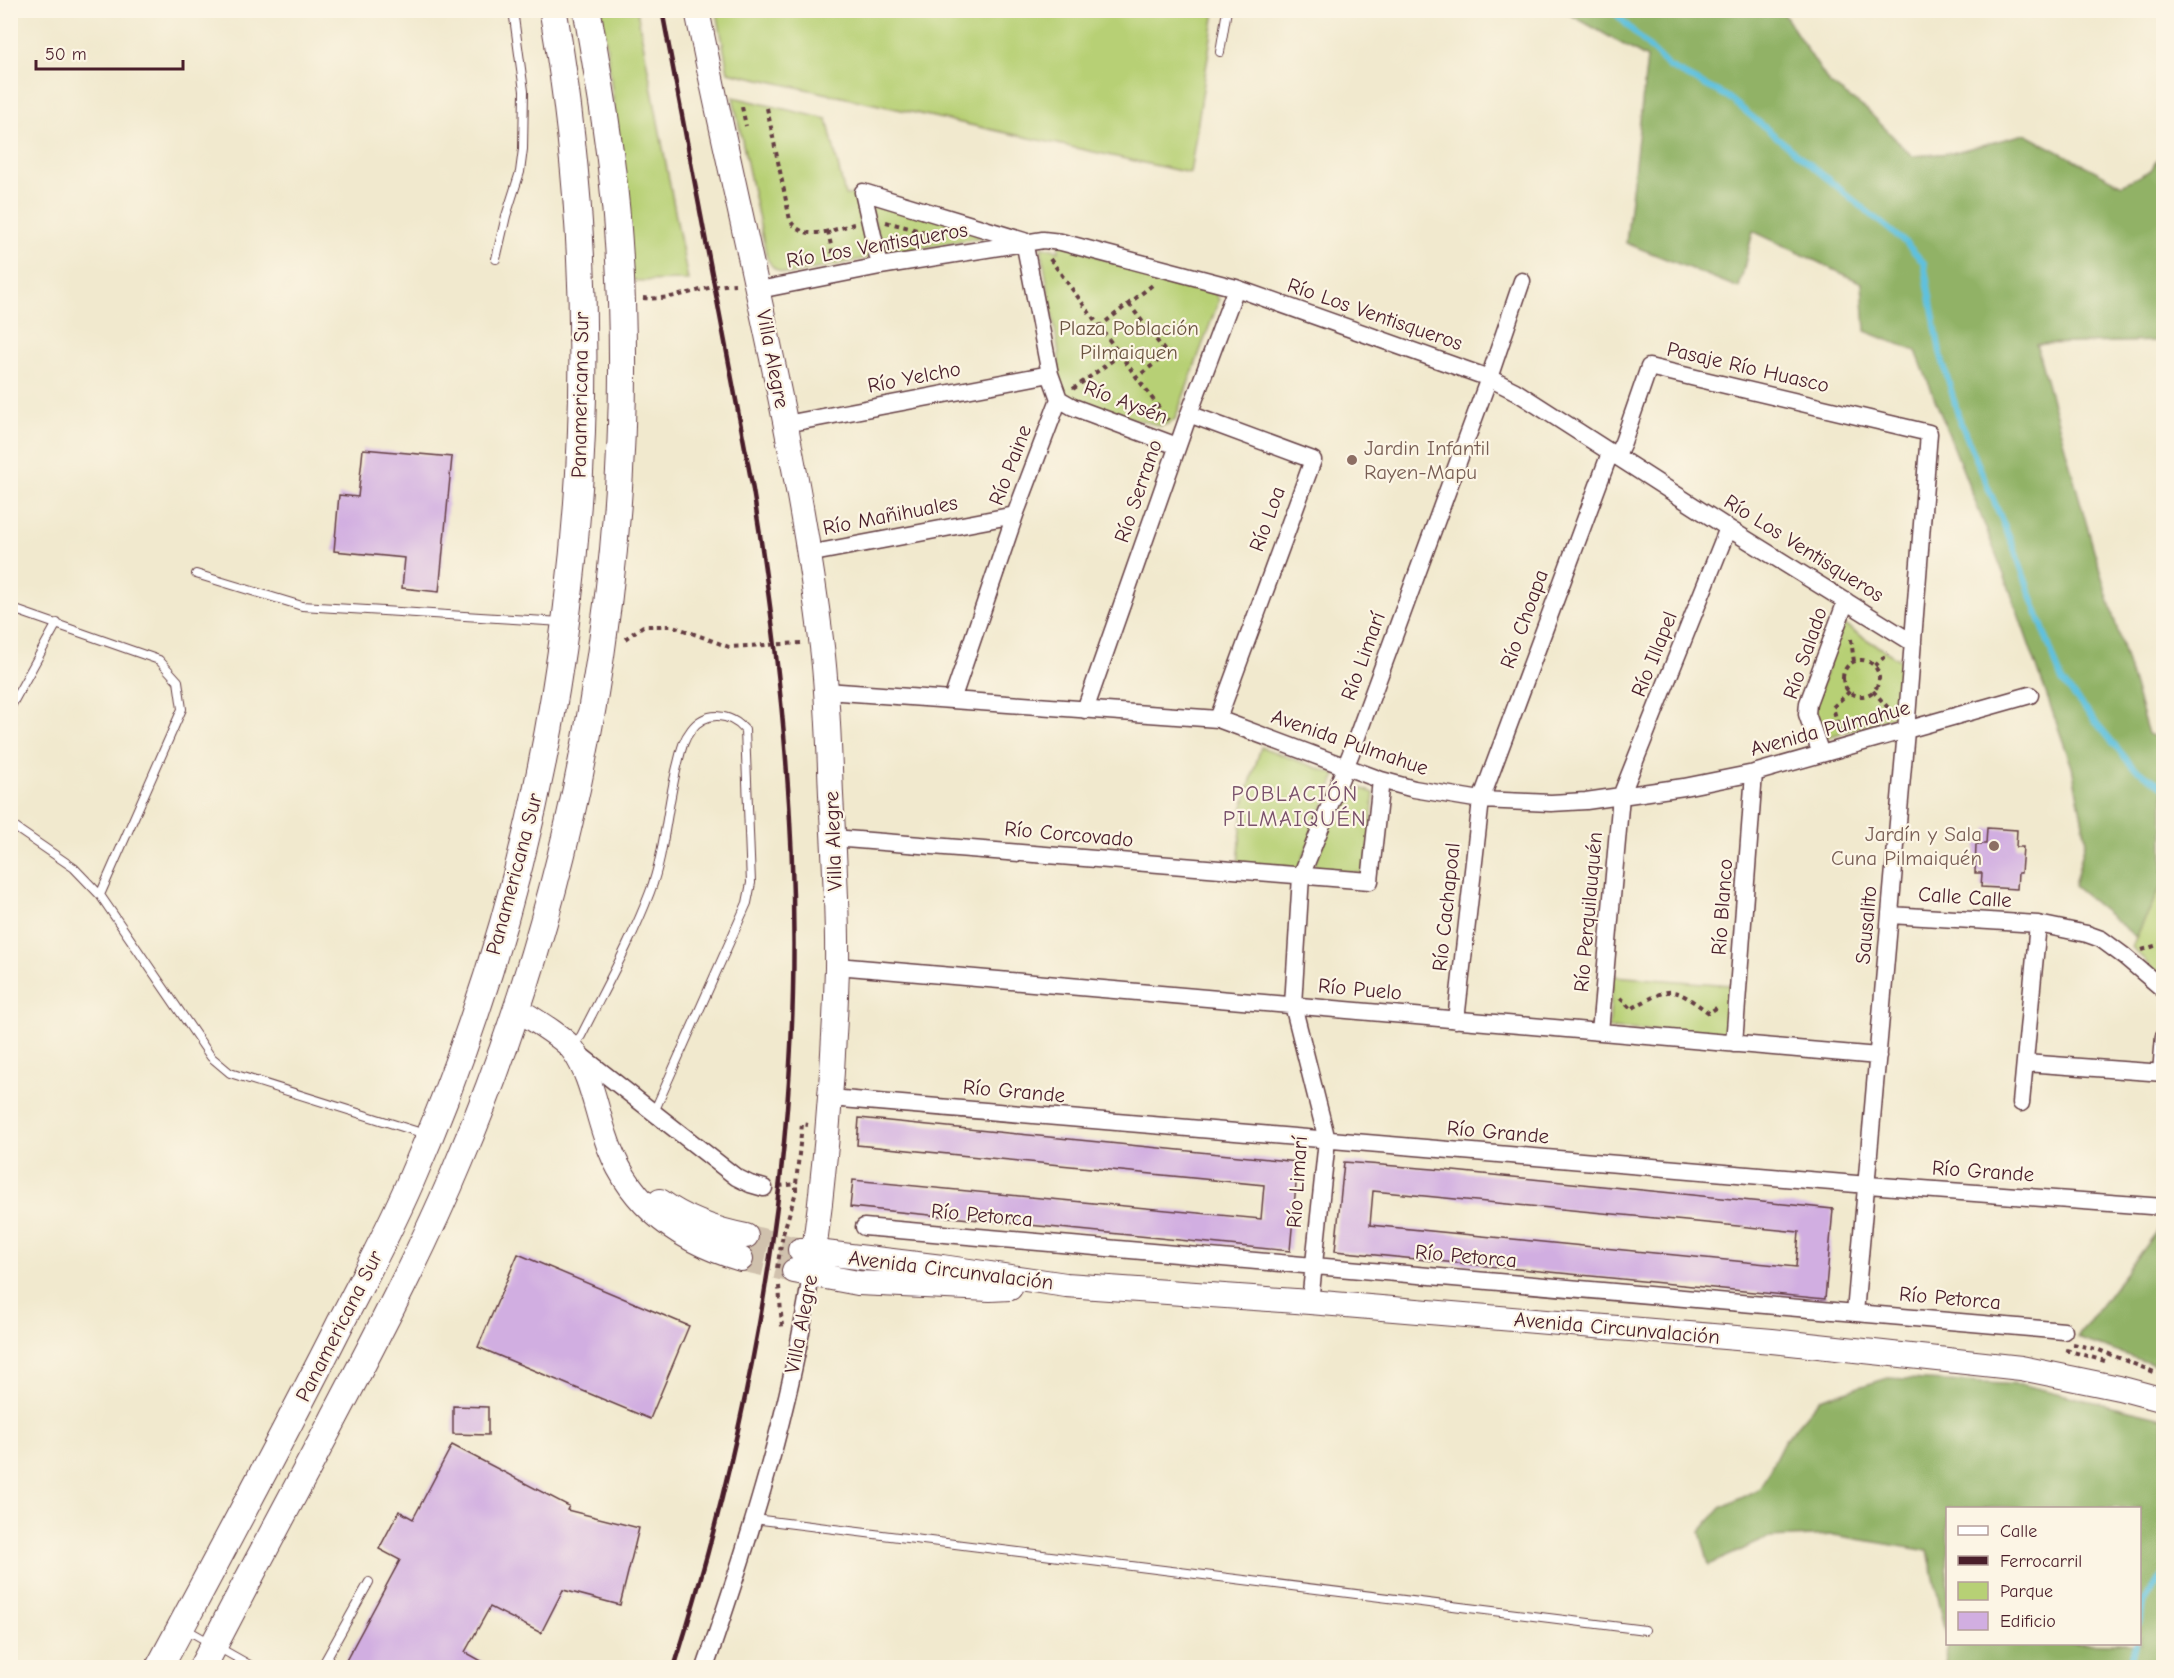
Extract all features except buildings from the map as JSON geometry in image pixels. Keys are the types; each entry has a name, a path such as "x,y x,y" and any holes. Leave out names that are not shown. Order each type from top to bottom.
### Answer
{"main road":[{"name":"Panamericana Sur","path":"159,1668 241,1518 403,1199 430,1135 484,987 528,830 546,750 566,622 580,460 583,329 576,199 569,120 552,10"},
{"name":"Panamericana Sur","path":"202,1668 409,1273 456,1171 518,1009 559,864 585,743 599,656 613,540 622,377 621,296 613,177 587,10"},
{"name":"Villa Alegre","path":"697,10 786,424 808,554 826,691 837,966 830,1098 819,1221 800,1263"},
{"path":"518,1009 572,1047 586,1073 606,1139 611,1149 636,1180 667,1206 744,1247"},
{"name":"Avenida Circunvalación","path":"800,1263 942,1267 1066,1285 1310,1302 1772,1341 2021,1368 2119,1388 2163,1400"},
{"path":"333,1339 366,1356"}],"street":[{"path":"880,266 863,192 1024,241 1050,374 1066,394"},
{"name":"Río Los Ventisqueros","path":"758,287 1024,241 1043,240 1061,242 1236,288 1489,378 1515,391 1728,528 1913,642"},
{"name":"Río Limarí","path":"1310,1302 1326,1140 1293,1005 1301,876 1346,767 1489,378 1522,281"},
{"name":"Río Serrano","path":"1085,710 1177,446 1236,288"},
{"name":"Pasaje Río Huasco","path":"1613,455 1623,442 1649,367 1929,433"},
{"name":"Río Yelcho","path":"786,424 1050,374"},
{"name":"Río Aysén","path":"1066,394 1073,407 1177,446"},
{"name":"Río Paine","path":"951,700 1015,515 1066,394"},
{"name":"Río Loa","path":"1189,414 1313,460 1218,719"},
{"name":"Sausalito","path":"1856,1313 1929,433"},
{"name":"Río Choapa","path":"1480,800 1613,455"},
{"name":"Río Mañihuales","path":"808,554 1015,515"},
{"name":"Río Illapel","path":"1621,796 1728,528"},
{"name":"Río Salado","path":"1821,754 1807,714 1808,702 1846,601"},
{"name":"Avenida Pulmahue","path":"826,691 1218,719 1381,780 1436,794 1480,800 1551,803 1684,788 1754,773 2030,695"},
{"name":"Río Blanco","path":"1734,1044 1754,773"},
{"name":"Río Corcovado","path":"833,838 1370,881 1381,780"},
{"name":"Río Perquilauquén","path":"1600,1032 1621,796"},
{"name":"Río Cachapoal","path":"1456,1020 1480,800"},
{"name":"Calle Calle","path":"1890,915 2038,924 2101,939 2163,990"},
{"path":"2021,1103 2038,924"},
{"name":"Río Puelo","path":"837,966 1878,1056"},
{"path":"2025,1063 2162,1073 2163,1036"},
{"path":"572,1047 736,1177 750,1185 764,1188"},
{"name":"Río Grande","path":"830,1098 1868,1185 2163,1207"},
{"name":"Río Petorca","path":"864,1227 2064,1331"},
{"name":"Villa Alegre","path":"705,1668 781,1429 800,1263"}],"lane":[{"path":"496,259 520,172 523,149 524,91 513,10"},
{"path":"1220,52 1227,10"},
{"path":"196,574 302,606 566,622"},
{"path":"10,608 159,660 178,681 182,709 100,895"},
{"path":"10,708 57,624"},
{"path":"572,1047 581,1036 651,891 665,832 672,783 684,739 693,727 704,719 716,716 727,717 738,722 745,730 751,883 747,903 654,1112"},
{"path":"10,824 74,868 100,895 210,1057 230,1073 430,1135"},
{"path":"754,1519 1645,1630"},
{"path":"321,1668 369,1582"},
{"path":"181,1626 255,1668"}],"path":[{"path":"768,108 790,220 801,232 809,234 864,222"},
{"path":"885,221 928,232"},
{"path":"828,231 836,265"},
{"path":"1048,255 1170,423"},
{"path":"1099,327 1163,277"},
{"path":"621,296 674,298 715,285 758,287"},
{"path":"1129,304 1167,354 1137,377"},
{"path":"1066,394 1120,355"},
{"path":"599,656 643,626 673,626 729,647 821,642"},
{"path":"1849,628 1854,662"},
{"path":"1875,666 1888,653"},
{"path":"1865,661 1875,666 1879,676 1873,691 1864,695 1850,691 1844,681 1844,675 1849,665 1854,662 1865,661"},
{"path":"1840,732 1833,707 1850,691"},
{"path":"1873,691 1894,715 1883,718"},
{"path":"1815,737 1840,732 1850,727"},
{"path":"1604,984 1631,1009 1662,992 1681,993 1709,1013 1728,1000 1737,998"},
{"path":"800,1263 783,1234 796,1192 802,1125 827,1126"},
{"path":"764,1188 796,1184"}],"green space":[{"path":"602,11 637,11 688,280 630,281 625,192"},
{"path":"717,11 1215,11 1190,173 728,72"},
{"path":"1564,11 1782,11 1829,83 1867,110 1912,156 1951,153 2025,134 2122,185 2151,170 2163,149 2163,341 2036,344 2148,734 2163,740 2163,883 2136,937 2074,886 2086,839 2072,767 2008,585 1916,351 1865,331 1862,283 1753,231 1739,288 1626,243 1647,58"},
{"path":"733,97 827,119 845,195 857,194 873,257 792,274 780,272 774,268 767,258"},
{"path":"868,196 993,235 883,255"},
{"name":"Plaza Población Pilmaiquen","path":"1059,241 1124,267 1214,291 1219,300 1175,419 1170,423 1161,426 1059,399 1059,353 1041,246 1059,251"},
{"path":"1842,624 1903,662 1899,715 1825,738 1814,708"},
{"path":"1261,747 1336,775 1298,870 1238,864 1243,807"},
{"path":"1347,783 1374,793 1367,874 1313,869"},
{"path":"2163,870 2163,980 2132,947"},
{"path":"1613,976 1730,985 1726,1036 1609,1028"},
{"path":"2163,1222 2163,1368 2077,1338"},
{"path":"1888,1378 2023,1385 2163,1418 2163,1667 1945,1667 1947,1645 2141,1645 2141,1507 1946,1507 1946,1632 1928,1551 1834,1535 1768,1538 1709,1565 1700,1532 1721,1508 1760,1488 1784,1441 1820,1399"}],"waterway":[{"path":"1612,10 1669,67 1728,97 1907,244 1924,263 1940,352 1960,421 2015,551 2062,681 2132,766 2164,787"},
{"path":"2141,1618 2145,1600 2164,1573"},
{"path":"2129,1668 2135,1645"}],"tunnel":[{"path":"746,1236 800,1250"},
{"path":"741,1259 794,1271"}],"railway":[{"path":"662,10 763,552 785,740 794,928 789,1077 782,1163 758,1333 721,1502 674,1668"}],"place":[{"name":"Jardin Infantil Rayen-Mapu","path":"1352,460"},
{"name":"Jardín y Sala Cuna Pilmaiquén","path":"1994,846"}],"district":[{"name":"POBLACIÓN PILMAIQUÉN","path":"1295,806"}]}
